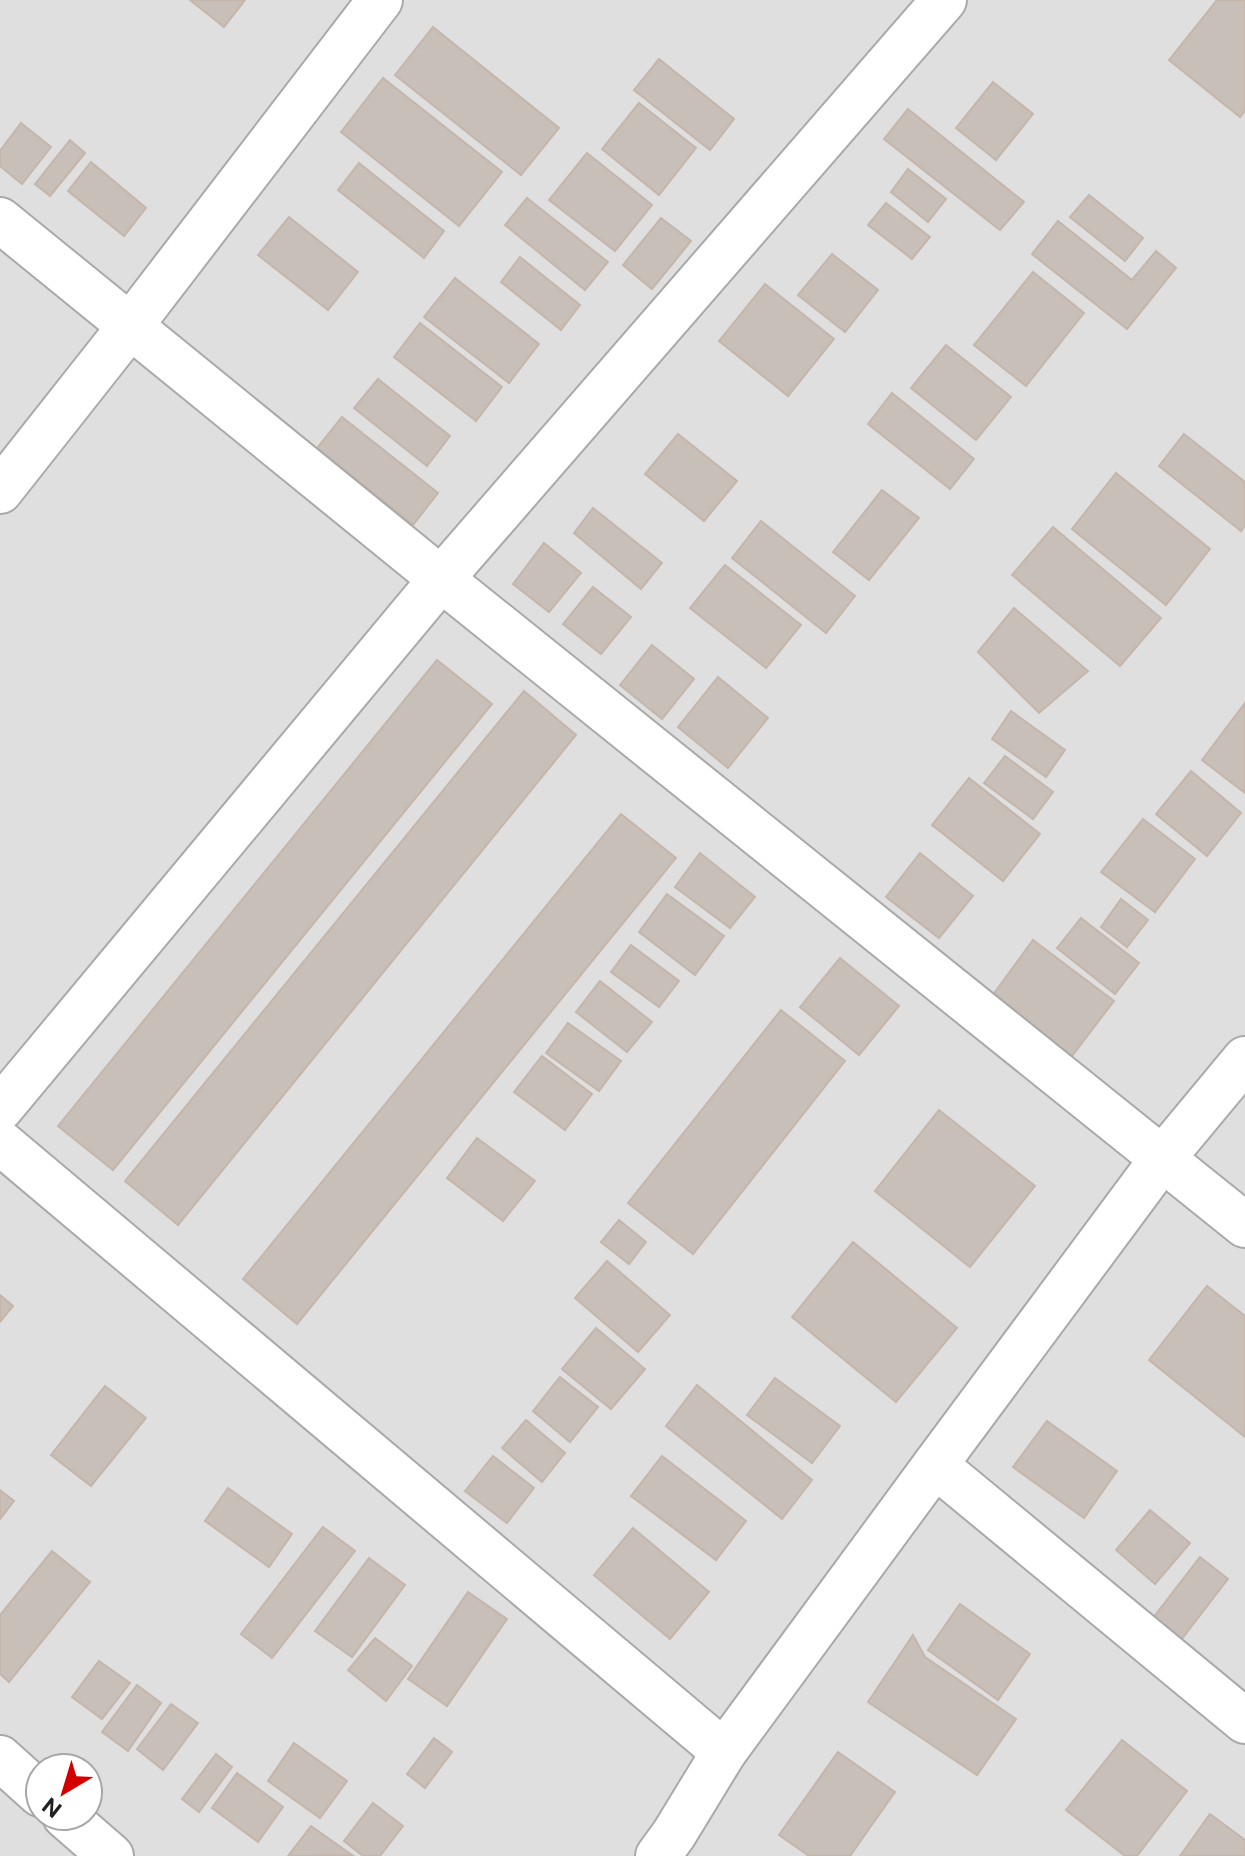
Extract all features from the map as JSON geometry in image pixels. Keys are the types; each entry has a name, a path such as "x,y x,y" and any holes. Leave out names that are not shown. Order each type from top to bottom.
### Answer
{"street":[{"path":"0,491 380,0"},
{"path":"0,1109 441,579 944,0"},
{"path":"0,220 1245,1225"},
{"path":"678,1849 724,1752 1162,1159 1245,1059"},
{"path":"0,1142 724,1752"},
{"path":"935,1465 1245,1721"},
{"path":"0,1758 24,1780"},
{"path":"83,1832 111,1856"}],"shaded area":[{"path":"0,0 1245,0 1245,1856 0,1856"}],"building":[{"path":"190,0 245,0 224,27"},
{"path":"1217,0 1245,0 1245,111 1240,117 1169,60"},
{"path":"433,27 559,128 521,175 395,75"},
{"path":"659,59 734,119 710,150 634,90"},
{"path":"383,78 502,172 459,226 341,132"},
{"path":"993,82 1033,114 996,160 956,128"},
{"path":"639,103 696,148 659,195 602,149"},
{"path":"908,109 1024,202 1000,230 884,139"},
{"path":"21,123 51,147 22,184 0,166 0,151"},
{"path":"70,140 85,153 50,196 35,184"},
{"path":"587,153 652,205 615,251 549,200"},
{"path":"91,162 146,208 124,236 68,191"},
{"path":"359,163 444,231 424,258 338,190"},
{"path":"908,169 946,199 928,222 891,192"},
{"path":"1089,195 1143,238 1125,261 1070,217"},
{"path":"527,198 608,262 585,290 505,225"},
{"path":"886,203 930,237 912,259 868,225"},
{"path":"289,217 358,272 328,310 258,255"},
{"path":"661,218 691,241 652,289 623,265"},
{"path":"1058,221 1132,280 1156,251 1176,268 1127,329 1032,254"},
{"path":"832,254 878,290 845,332 798,295"},
{"path":"520,257 580,305 561,330 501,282"},
{"path":"1033,272 1084,313 1026,386 974,345"},
{"path":"455,278 539,344 509,383 424,317"},
{"path":"765,284 834,339 788,396 719,341"},
{"path":"420,323 502,387 476,421 394,357"},
{"path":"946,345 1011,397 976,440 911,388"},
{"path":"378,379 450,436 427,466 354,408"},
{"path":"892,393 974,459 950,489 868,424"},
{"path":"342,417 438,493 413,525 317,448"},
{"path":"678,434 737,481 704,521 645,474"},
{"path":"1184,434 1245,482 1245,526 1241,531 1159,466"},
{"path":"1116,473 1210,549 1166,605 1072,529"},
{"path":"882,490 919,518 869,580 833,552"},
{"path":"593,508 662,563 641,589 574,533"},
{"path":"761,521 855,596 826,633 732,558"},
{"path":"1053,527 1161,618 1120,666 1012,575"},
{"path":"544,543 581,573 549,612 513,584"},
{"path":"725,565 801,625 766,668 690,608"},
{"path":"593,587 631,617 601,654 563,624"},
{"path":"1014,608 1088,671 1039,713 978,652"},
{"path":"652,645 694,679 662,719 620,685"},
{"path":"437,660 492,704 113,1170 58,1126"},
{"path":"718,677 768,718 728,768 678,727"},
{"path":"524,691 576,735 178,1225 125,1181"},
{"path":"1245,703 1245,793 1202,760"},
{"path":"1011,711 1065,750 1046,777 992,739"},
{"path":"1005,756 1053,792 1033,819 984,783"},
{"path":"1191,771 1241,813 1207,856 1156,814"},
{"path":"969,778 1040,834 1003,881 932,825"},
{"path":"621,814 676,858 297,1324 243,1279"},
{"path":"1143,819 1195,859 1155,912 1101,872"},
{"path":"700,853 755,897 730,928 675,887"},
{"path":"920,853 973,896 939,938 886,897"},
{"path":"667,894 724,936 695,975 639,932"},
{"path":"1121,899 1148,920 1127,947 1101,927"},
{"path":"1081,918 1139,963 1115,994 1057,948"},
{"path":"1033,940 1114,1001 1072,1056 992,996"},
{"path":"631,945 679,981 659,1007 611,972"},
{"path":"840,958 899,1006 859,1055 800,1007"},
{"path":"600,981 652,1022 627,1052 576,1012"},
{"path":"781,1010 845,1061 693,1254 628,1203"},
{"path":"568,1023 621,1061 599,1091 546,1053"},
{"path":"542,1056 592,1094 565,1130 514,1092"},
{"path":"939,1110 1035,1186 970,1267 875,1191"},
{"path":"477,1138 535,1181 503,1221 447,1178"},
{"path":"619,1220 646,1242 629,1264 601,1242"},
{"path":"853,1242 957,1328 896,1402 792,1317"},
{"path":"607,1261 670,1315 638,1352 575,1298"},
{"path":"1207,1286 1245,1316 1245,1437 1149,1360"},
{"path":"0,1295 13,1306 0,1322"},
{"path":"596,1328 645,1369 611,1409 562,1369"},
{"path":"560,1377 598,1407 570,1442 533,1411"},
{"path":"775,1378 840,1426 812,1463 747,1415"},
{"path":"697,1385 812,1480 782,1519 666,1426"},
{"path":"105,1386 146,1418 91,1486 51,1455"},
{"path":"526,1420 565,1453 542,1482 502,1448"},
{"path":"1047,1421 1117,1471 1084,1518 1013,1467"},
{"path":"493,1456 534,1488 507,1523 465,1491"},
{"path":"662,1456 746,1521 716,1560 631,1496"},
{"path":"228,1488 292,1534 269,1567 205,1521"},
{"path":"0,1490 14,1501 0,1519"},
{"path":"1150,1510 1190,1543 1155,1584 1116,1550"},
{"path":"323,1527 355,1551 272,1658 241,1634"},
{"path":"633,1528 709,1592 670,1639 594,1575"},
{"path":"52,1551 90,1582 9,1682 0,1674 0,1615"},
{"path":"1200,1557 1228,1579 1174,1649 1146,1627"},
{"path":"369,1558 405,1585 352,1657 315,1631"},
{"path":"468,1592 507,1619 447,1706 408,1679"},
{"path":"960,1604 1030,1654 998,1700 928,1650"},
{"path":"913,1635 925,1657 1016,1719 977,1775 868,1702"},
{"path":"375,1638 412,1666 386,1701 348,1670"},
{"path":"99,1661 130,1683 102,1719 72,1697"},
{"path":"137,1685 161,1703 128,1751 102,1732"},
{"path":"171,1704 198,1723 163,1770 137,1749"},
{"path":"434,1738 452,1752 425,1788 407,1774"},
{"path":"1122,1740 1187,1791 1137,1856 1125,1856 1066,1810"},
{"path":"294,1743 347,1781 320,1818 268,1781"},
{"path":"838,1752 895,1792 850,1856 809,1856 779,1835"},
{"path":"216,1754 232,1767 199,1812 182,1799"},
{"path":"237,1773 283,1807 258,1842 212,1808"},
{"path":"373,1803 403,1826 380,1856 363,1856 344,1841"},
{"path":"1210,1814 1245,1840 1245,1856 1180,1856"},
{"path":"311,1826 352,1855 288,1856"}]}
